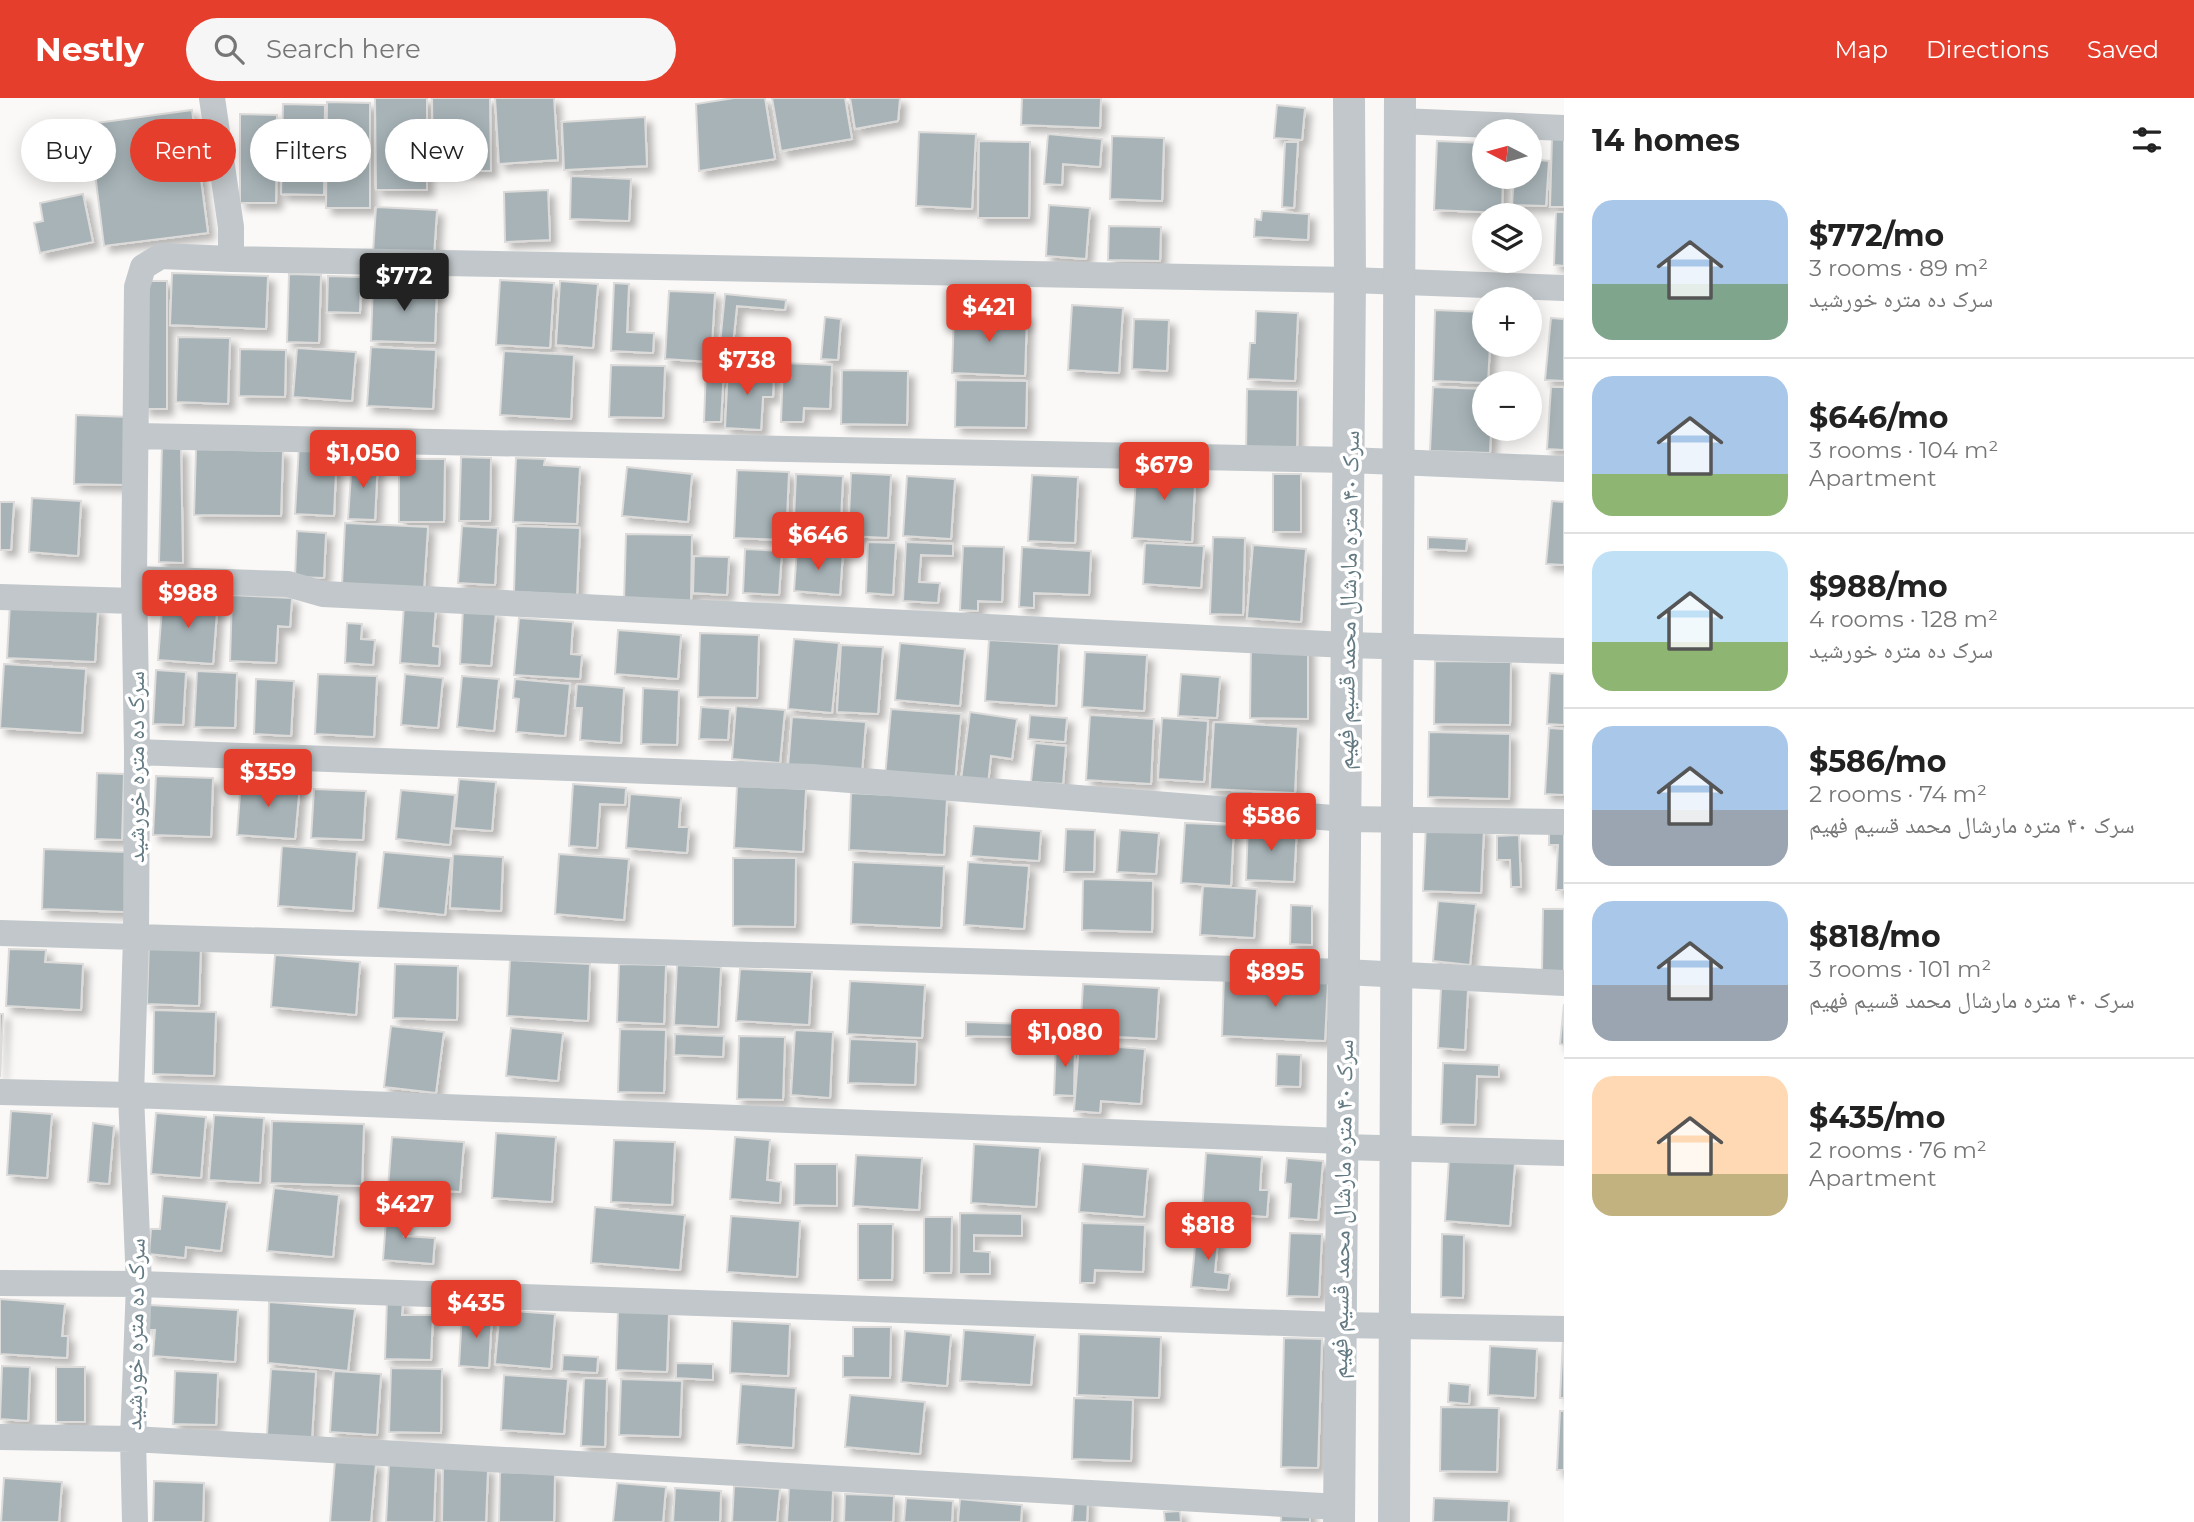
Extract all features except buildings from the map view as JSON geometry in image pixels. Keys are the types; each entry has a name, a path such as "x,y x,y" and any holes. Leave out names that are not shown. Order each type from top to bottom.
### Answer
{"street":[{"path":"212,98 232,259 1399,281 1564,288"},
{"name":"سرک ۴۰ متره مارشال محمد قسیم فهیم","path":"1339,1514 1349,460 1349,98"},
{"path":"1400,110 1564,128"},
{"name":"سرک ۴۰ متره مارشال محمد قسیم فهیم","path":"1394,1522 1400,110"},
{"name":"سرک ده متره خورشید","path":"135,1522 133,1438 139,1284 131,1095 136,938 134,590 137,288 143,267 161,256 232,259"},
{"path":"136,436 1349,460 1564,469"},
{"path":"0,597 288,584 323,594 1347,645 1564,651"},
{"path":"137,752 812,777 1346,819 1564,822"},
{"path":"0,933 1344,972 1564,984"},
{"path":"0,1093 131,1095 1564,1153"},
{"path":"0,1283 139,1284 1341,1325 1564,1329"},
{"path":"0,1437 133,1438 1339,1514"}]}
